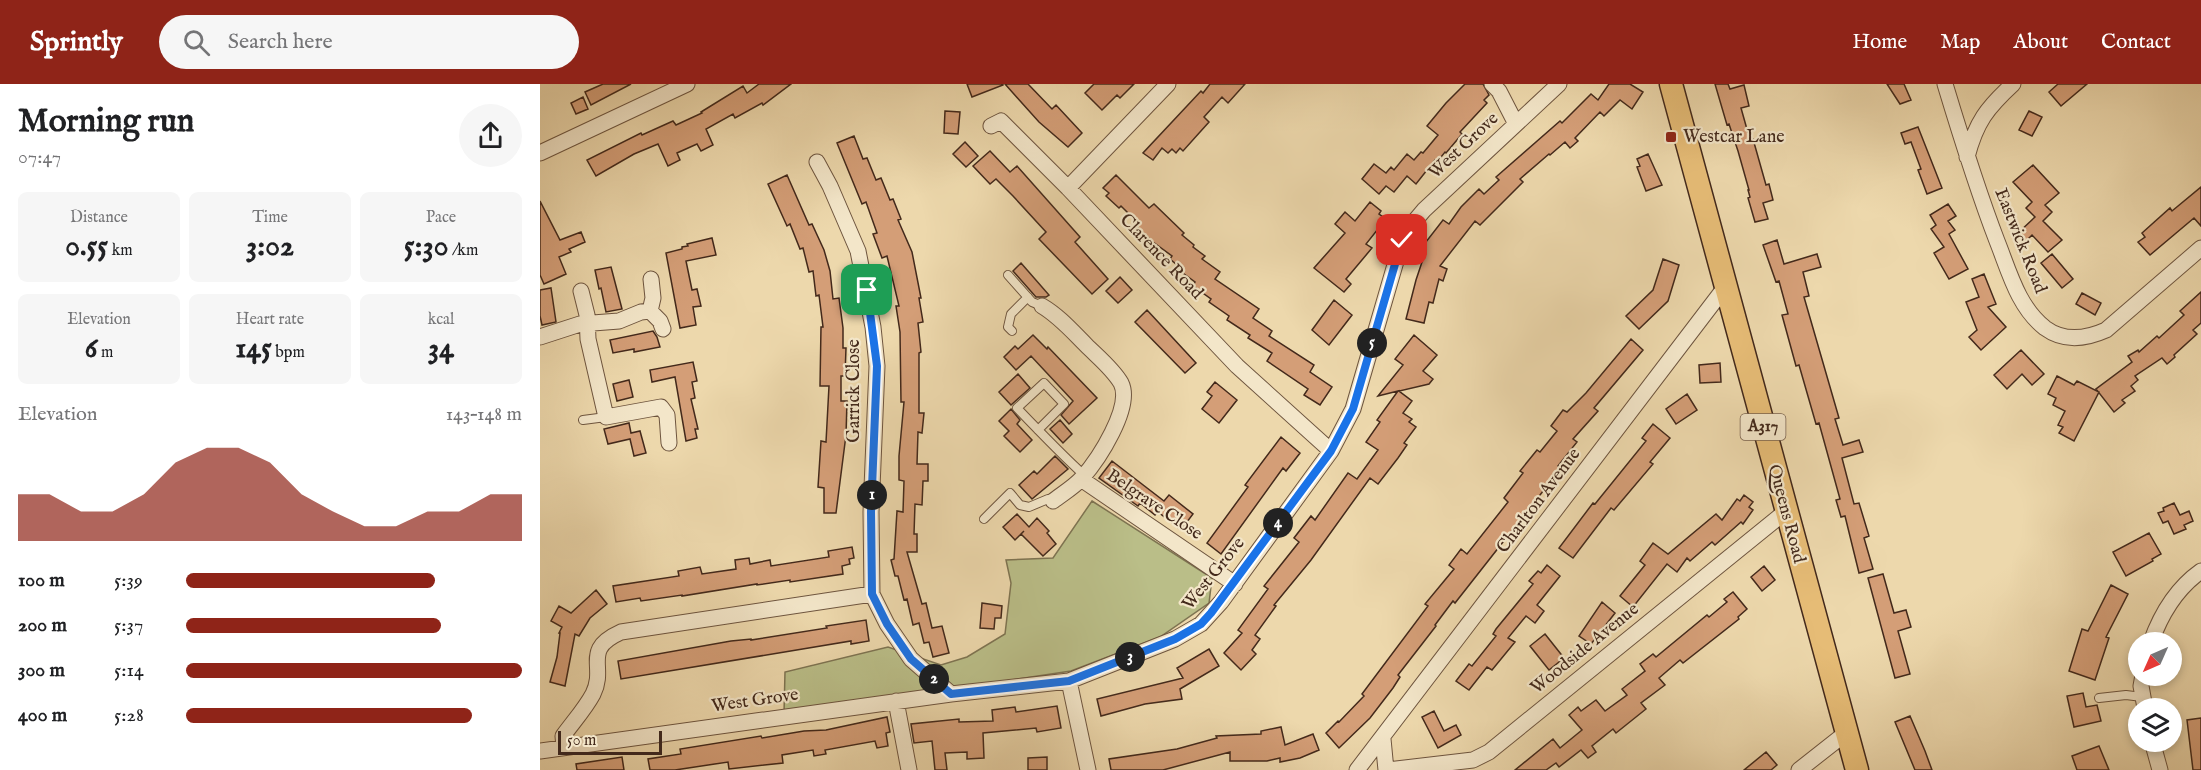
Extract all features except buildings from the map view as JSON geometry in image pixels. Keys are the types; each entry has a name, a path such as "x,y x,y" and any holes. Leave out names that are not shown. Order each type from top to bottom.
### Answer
{"main road":[{"name":"Queens Road","path":"1671,84 1785,512 1857,770"}],"street":[{"path":"540,153 687,84"},
{"path":"1068,188 1168,84"},
{"path":"1492,84 1499,91 1516,124"},
{"name":"West Grove","path":"540,750 896,701 1069,681 1188,632 1201,624 1235,584 1331,451 1353,409 1399,251 1408,229 1424,210 1559,84"},
{"name":"Eastwick Road","path":"1945,84 1967,157 2016,290 2033,317 2046,328 2060,336 2073,338 2092,336 2106,330 2201,248"},
{"path":"1967,157 1977,126 1988,110 2013,84"},
{"name":"Clarence Road","path":"991,126 1001,121 1238,366 1331,451"},
{"name":"Garrick Close","path":"817,162 858,251 873,327 877,366 871,512 872,594 887,624 911,659 951,694"},
{"path":"650,311 653,298 651,279"},
{"name":"Charlton Avenue","path":"1357,770 1383,739 1726,286"},
{"path":"581,291 588,339 606,417 661,407 666,415 669,443"},
{"name":"Belgrave Close","path":"1042,306 1054,313 1122,384 1124,403 1119,419 1082,477 1053,501"},
{"path":"540,337 587,324 619,321 641,312 650,311"},
{"path":"650,311 660,321 663,329"},
{"name":"Belgrave Close","path":"1082,477 1235,584"},
{"name":"Woodside Avenue","path":"1387,770 1473,760 1489,752 1785,512"},
{"path":"2155,632 2160,617 2188,580 2201,571"},
{"path":"564,747 563,736 598,683 597,653 609,637 621,632 872,594"},
{"path":"1069,681 1088,770"},
{"path":"896,701 909,770"},
{"path":"1799,770 1846,733"},
{"path":"1383,739 1387,770"},
{"path":"2155,752 2160,770"}],"lane":[{"path":"1008,275 1032,302 1042,306"},
{"path":"1012,331 1008,327 1011,314 1028,297"},
{"path":"1038,430 1064,404 1044,383 1017,408 1082,477"},
{"path":"583,420 606,417"},
{"path":"984,519 1010,493 1020,505 1029,507 1048,499 1053,501"},
{"path":"2099,698 2126,695 2132,698"}],"green space":[{"path":"1092,501 1212,578 1209,603 1160,637 1071,671 784,714 785,672 888,647 941,665 967,657 1005,634 1011,583 1006,560 1053,558"}],"place":[{"name":"Westcar Lane","path":"1671,137"}],"route":[{"path":"867,290 877,366 871,512 870,584 872,594 877,608 911,659 951,694 1069,681 1175,639 1201,624 1235,584 1331,451 1348,420 1402,240"}]}
